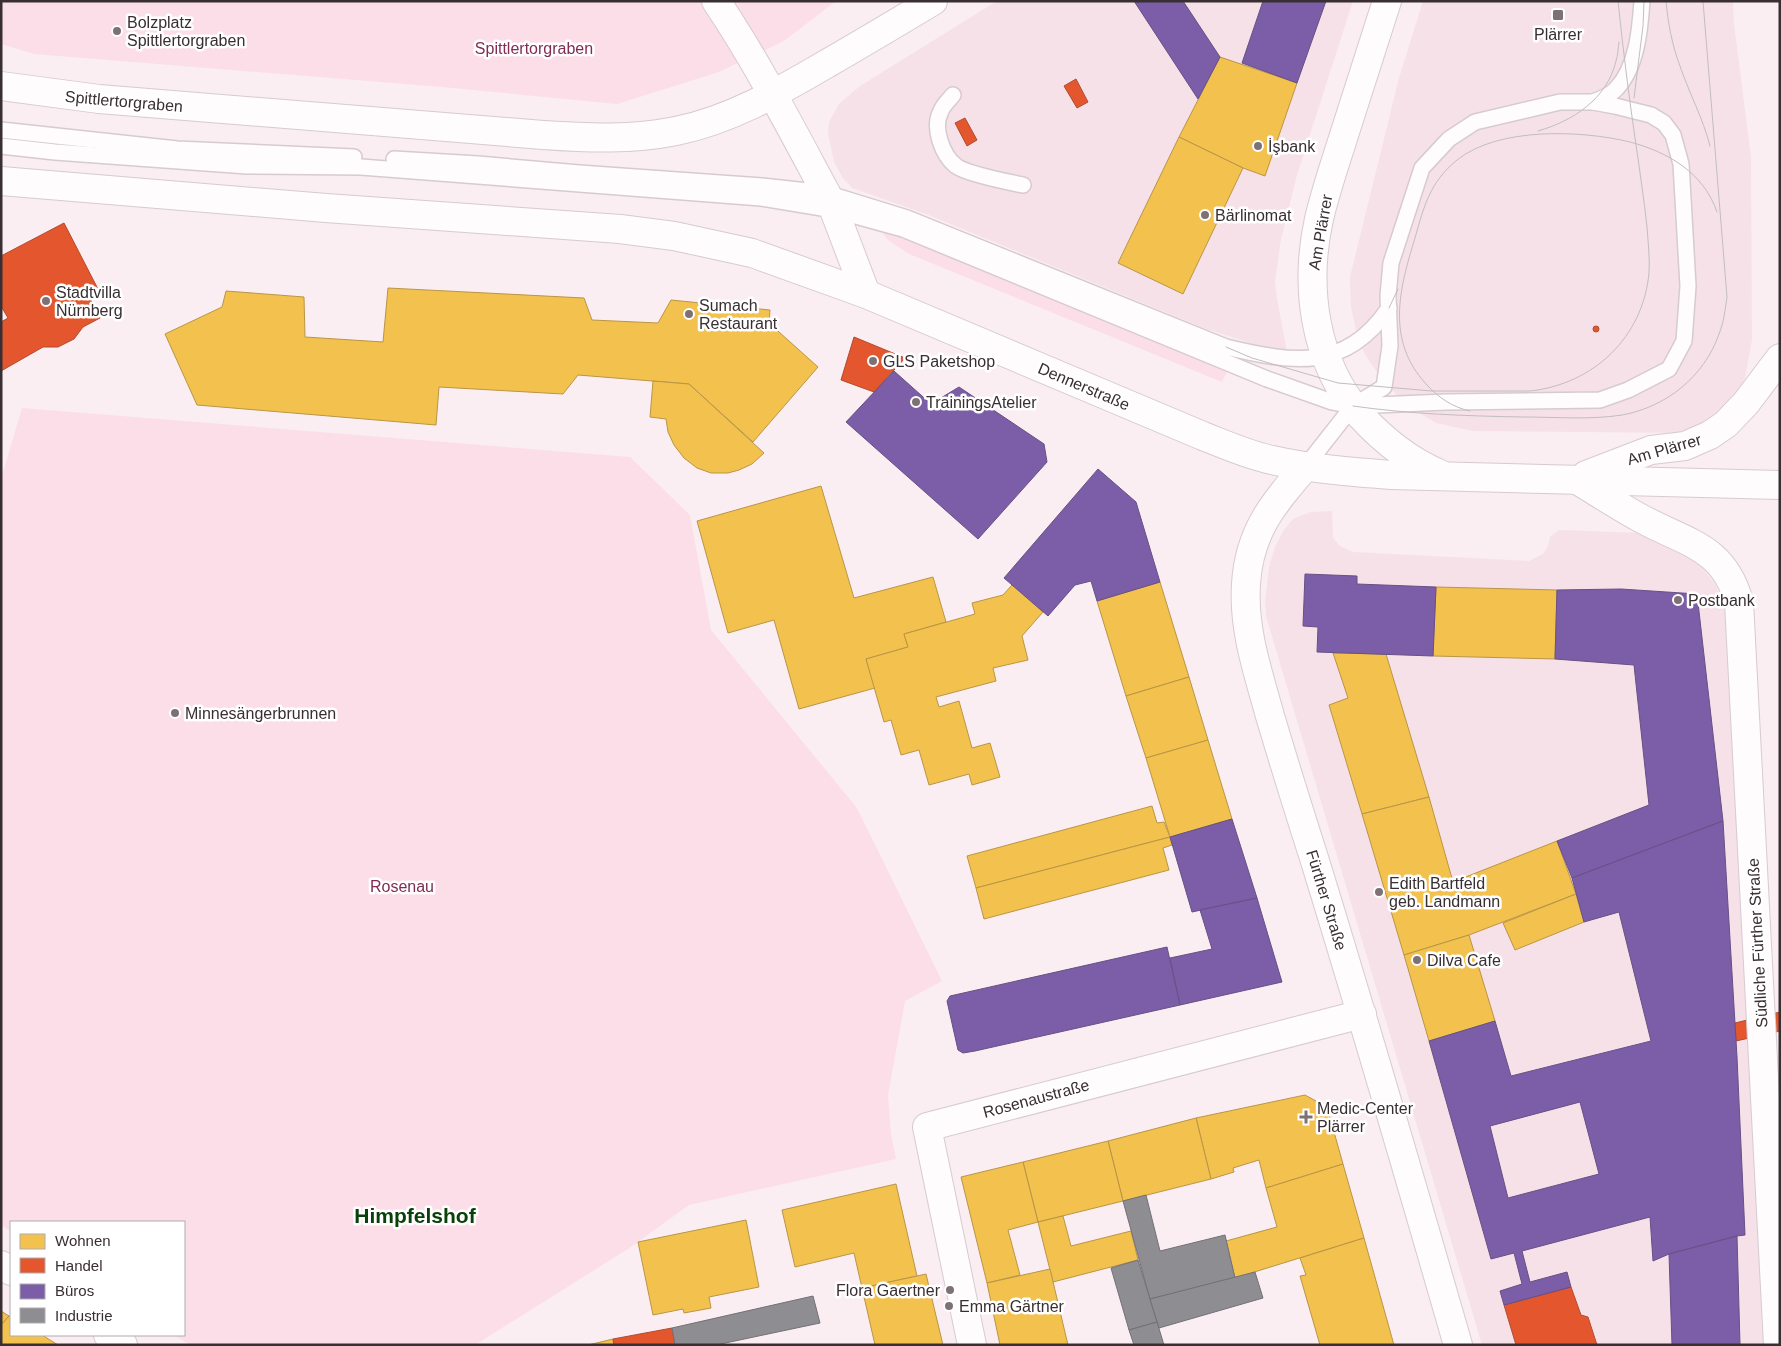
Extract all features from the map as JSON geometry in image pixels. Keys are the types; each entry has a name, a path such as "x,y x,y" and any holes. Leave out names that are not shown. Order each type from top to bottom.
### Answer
{"main road":[{"path":"716,1 772,95 830,202 866,294"},
{"name":"Spittlertorgraben","path":"1,86 99,99 523,134 607,138 660,134 688,128 732,114 772,95 933,1"},
{"name":"Am Plärrer","path":"1387,1 1319,221 1313,260 1312,290 1316,319 1325,356 1338,383 1353,406 1376,432 1390,444 1421,465 1445,477"},
{"name":"Dennerstraße","path":"1,181 648,232 705,241 752,253 866,294 1232,448 1271,460 1305,466"},
{"name":"Am Plärrer","path":"1576,479 1651,450 1685,446 1710,435 1726,424 1746,403 1780,358"},
{"name":"Am Plärrer","path":"1305,466 1365,473 1445,477 1780,485"},
{"name":"Fürther Straße","path":"1305,466 1274,502 1251,548 1246,584 1248,638 1362,1014 1458,1345"},
{"name":"Südliche Fürther Straße","path":"1576,479 1644,520 1679,536 1707,552 1723,567 1731,578 1739,602 1778,1345"},
{"name":"Rosenaustraße","path":"972,1345 926,1127 1362,1014"},
{"path":"110,1336 123,1345"}],"lane":[{"path":"1592,102 1604,98 1616,90 1624,77 1636,46 1642,1"},
{"path":"953,95 940,112 938,132 945,154 957,167 994,179 1023,185"},
{"path":"1,146 55,152 227,164 391,169 830,202 903,229 1267,378 1332,402 1353,406 1446,402 1600,400 1628,390 1669,369 1684,341 1688,286 1681,164 1673,135 1664,123 1651,115 1592,102 1560,102 1475,122 1449,139 1422,168 1391,263 1388,280 1390,346 1384,387 1353,406 1305,466"},
{"path":"1,130 177,149 478,164 762,186 907,218 1226,347 1277,358 1325,356 1350,346 1371,331 1389,308"}],"shaded area":[{"path":"997,1 1353,1 1297,175 1281,239 1275,282 1287,352 1256,345 1204,328 926,214 852,188 843,178 834,162 828,133 829,122 839,104 860,86"},
{"path":"1423,1 1733,1 1734,24 1751,157 1752,340 1745,378 1735,398 1722,411 1688,433 1473,431 1436,423 1405,404 1381,378 1366,356 1358,339 1351,307 1350,277 1399,78"},
{"path":"1332,511 1333,538 1340,546 1353,552 1529,561 1543,554 1548,546 1550,537 1559,530 1643,533 1687,551 1715,584 1721,597 1727,620 1765,1345 1482,1345 1266,616 1265,602 1269,567 1275,547 1283,531 1293,519 1300,516 1311,512"}],"green space":[{"name":"Spittlertorgraben","path":"1,1 836,1 784,41 719,72 617,104 442,87 34,54 1,44"},
{"path":"881,231 924,245 1227,372 1222,382 909,254 888,240"},
{"name":"Rosenau","path":"22,408 630,457 690,515 711,630 857,808 942,981 905,1001 888,1095 891,1134 896,1159 689,1205 631,1247 475,1345 190,1345 176,1336 185,1336 185,1221 10,1221 10,1231 1,1225 1,479"}],"building: Wohnen":[{"path":"1220,57 1297,83 1265,176 1243,168 1179,137"},
{"path":"1179,137 1243,168 1183,294 1118,263"},
{"path":"388,288 584,298 592,320 658,323 671,300 770,310 769,323 818,367 753,442 689,384 578,375 563,394 439,387 436,425 197,405 165,334 222,307 226,291 304,297 305,337 383,342"},
{"path":"653,381 689,384 764,453 752,464 728,473 711,473 697,468 684,458 674,445 668,432 666,419 650,417"},
{"path":"821,486 854,598 933,577 946,622 904,634 908,647 866,659 875,688 799,709 774,620 728,633 697,521"},
{"path":"1160,582 1189,677 1126,696 1097,601"},
{"path":"1012,585 1043,612 1022,636 1028,660 993,668 996,681 936,697 939,707 959,701 972,748 990,743 1000,777 972,785 969,774 929,785 919,750 901,755 891,720 884,722 866,659 908,647 904,634 975,614 972,603 1003,595"},
{"path":"1436,587 1557,590 1555,659 1433,656"},
{"path":"1333,653 1386,654 1429,797 1362,814 1329,705 1348,698"},
{"path":"1189,677 1208,740 1146,758 1126,696"},
{"path":"1208,740 1232,819 1170,837 1146,758"},
{"path":"1429,797 1453,882 1557,841 1576,894 1469,935 1404,955 1362,814"},
{"path":"1152,806 1157,823 1164,822 1170,837 976,888 967,856"},
{"path":"1170,837 1172,845 1163,848 1169,870 984,919 976,888"},
{"path":"1576,894 1584,922 1515,950 1503,923"},
{"path":"1469,935 1495,1021 1429,1041 1404,955"},
{"path":"1305,1095 1327,1107 1343,1164 1266,1188 1259,1160 1233,1168 1234,1172 1211,1179 1196,1118"},
{"path":"1196,1118 1211,1179 1123,1201 1108,1141"},
{"path":"1108,1141 1123,1201 1038,1222 1023,1162"},
{"path":"1023,1162 1038,1222 1008,1230 1020,1275 987,1283 961,1177"},
{"path":"1343,1164 1364,1238 1235,1278 1226,1241 1277,1227 1266,1188"},
{"path":"896,1184 917,1276 862,1288 854,1253 795,1267 782,1210"},
{"path":"1063,1216 1071,1246 1131,1231 1138,1260 1053,1282 1038,1222"},
{"path":"746,1220 759,1287 709,1297 711,1308 684,1313 683,1309 653,1315 638,1242"},
{"path":"1364,1238 1394,1345 1320,1345 1300,1276 1306,1275 1300,1258"},
{"path":"1050,1269 1068,1345 1000,1345 987,1283"},
{"path":"926,1274 943,1345 875,1345 862,1288"},
{"path":"1,1311 9,1316 1,1325"},
{"path":"9,1316 10,1336 44,1336 58,1345 1,1345 1,1325"},
{"path":"613,1339 614,1345 588,1345"}],"building: Handel":[{"path":"1076,79 1088,102 1077,108 1064,86"},
{"path":"965,118 977,140 967,146 955,123"},
{"name":"Stadtvilla Nürnberg","path":"64,223 99,291 89,296 100,318 83,327 74,339 58,347 43,347 1,371 1,322 8,318 1,306 1,256"},
{"path":"1596,326 1599,329 1596,332 1593,329"},
{"path":"854,337 905,358 874,392 841,380"},
{"path":"1780,1012 1780,1031 1736,1041 1735,1023"},
{"path":"1571,1287 1581,1315 1588,1317 1597,1345 1516,1345 1504,1305"},
{"path":"672,1328 675,1345 614,1345 613,1339"}],"building: Büros":[{"path":"1134,1 1183,1 1220,57 1198,99"},
{"path":"1263,1 1326,1 1297,83 1242,63"},
{"path":"894,371 931,404 959,387 1044,444 1047,462 978,539 846,422"},
{"path":"1098,469 1136,502 1160,582 1097,601 1091,581 1075,585 1048,616 1004,578"},
{"path":"1305,574 1357,576 1357,584 1436,587 1433,656 1317,652 1318,627 1303,626"},
{"path":"1621,589 1697,594 1723,821 1572,878 1557,841 1649,805 1634,665 1555,659 1557,590"},
{"path":"1232,819 1257,898 1192,912 1170,837"},
{"path":"1723,821 1745,1235 1669,1254 1653,1261 1650,1217 1522,1251 1530,1282 1567,1272 1571,1287 1504,1305 1500,1291 1522,1284 1514,1253 1491,1259 1429,1041 1495,1021 1511,1076 1651,1041 1619,912 1584,922 1572,878","holes":["1580,1102 1599,1174 1508,1198 1490,1126"]},
{"path":"1257,898 1282,982 1180,1005 1170,958 1212,949 1200,910"},
{"path":"1167,947 1180,1005 975,1051 963,1053 958,1050 947,1001 950,996"},
{"path":"1737,1236 1740,1345 1672,1345 1669,1254"}],"building: Industrie":[{"path":"1146,1195 1160,1251 1225,1235 1235,1278 1150,1299 1123,1201"},
{"path":"1138,1260 1157,1322 1129,1330 1111,1268"},
{"path":"1255,1272 1263,1298 1159,1328 1150,1299"},
{"path":"813,1296 820,1323 716,1345 675,1345 672,1328"},
{"path":"1157,1322 1164,1345 1134,1345 1129,1330"}],"tram line":[{"path":"1226,347 1252,358 1338,383 1432,391 1530,391 1553,387 1575,379 1611,353 1626,337 1637,317 1645,296 1649,273 1646,217 1618,1"},
{"path":"1634,98 1643,26 1644,1"},
{"path":"1666,1 1669,26 1675,50 1704,125 1710,146"},
{"path":"1353,406 1459,415 1610,417 1638,411 1654,405 1681,388 1704,364 1719,334 1727,297 1703,1"},
{"path":"1538,131 1564,121 1597,97 1611,75 1617,59 1619,42"},
{"path":"1470,411 1457,407 1441,398 1426,384 1413,367 1405,350 1400,314 1404,277 1425,205 1440,177 1457,160 1474,149 1517,137 1540,134 1565,134 1610,138 1644,146 1671,158 1683,166 1703,186 1717,212"},
{"path":"1389,308 1398,289"}],"place":[{"name":"Plärrer","path":"1558,15"},
{"name":"Bolzplatz Spittlertorgraben","path":"117,31"},
{"name":"İşbank","path":"1258,146"},
{"name":"Bärlinomat","path":"1205,215"},
{"name":"Stadtvilla Nürnberg","path":"46,301"},
{"name":"Sumach Restaurant","path":"689,314"},
{"name":"GLS Paketshop","path":"873,361"},
{"name":"TrainingsAtelier","path":"916,402"},
{"name":"Postbank","path":"1678,600"},
{"name":"Minnesängerbrunnen","path":"175,713"},
{"name":"Edith Bartfeld geb. Landmann","path":"1379,892"},
{"name":"Dilva Cafe","path":"1417,960"},
{"name":"Medic-Center Plärrer","path":"1306,1117"},
{"name":"Flora Gaertner","path":"950,1290"},
{"name":"Emma Gärtner","path":"949,1306"}],"district":[{"name":"Himpfelshof","path":"415,1216"}]}
